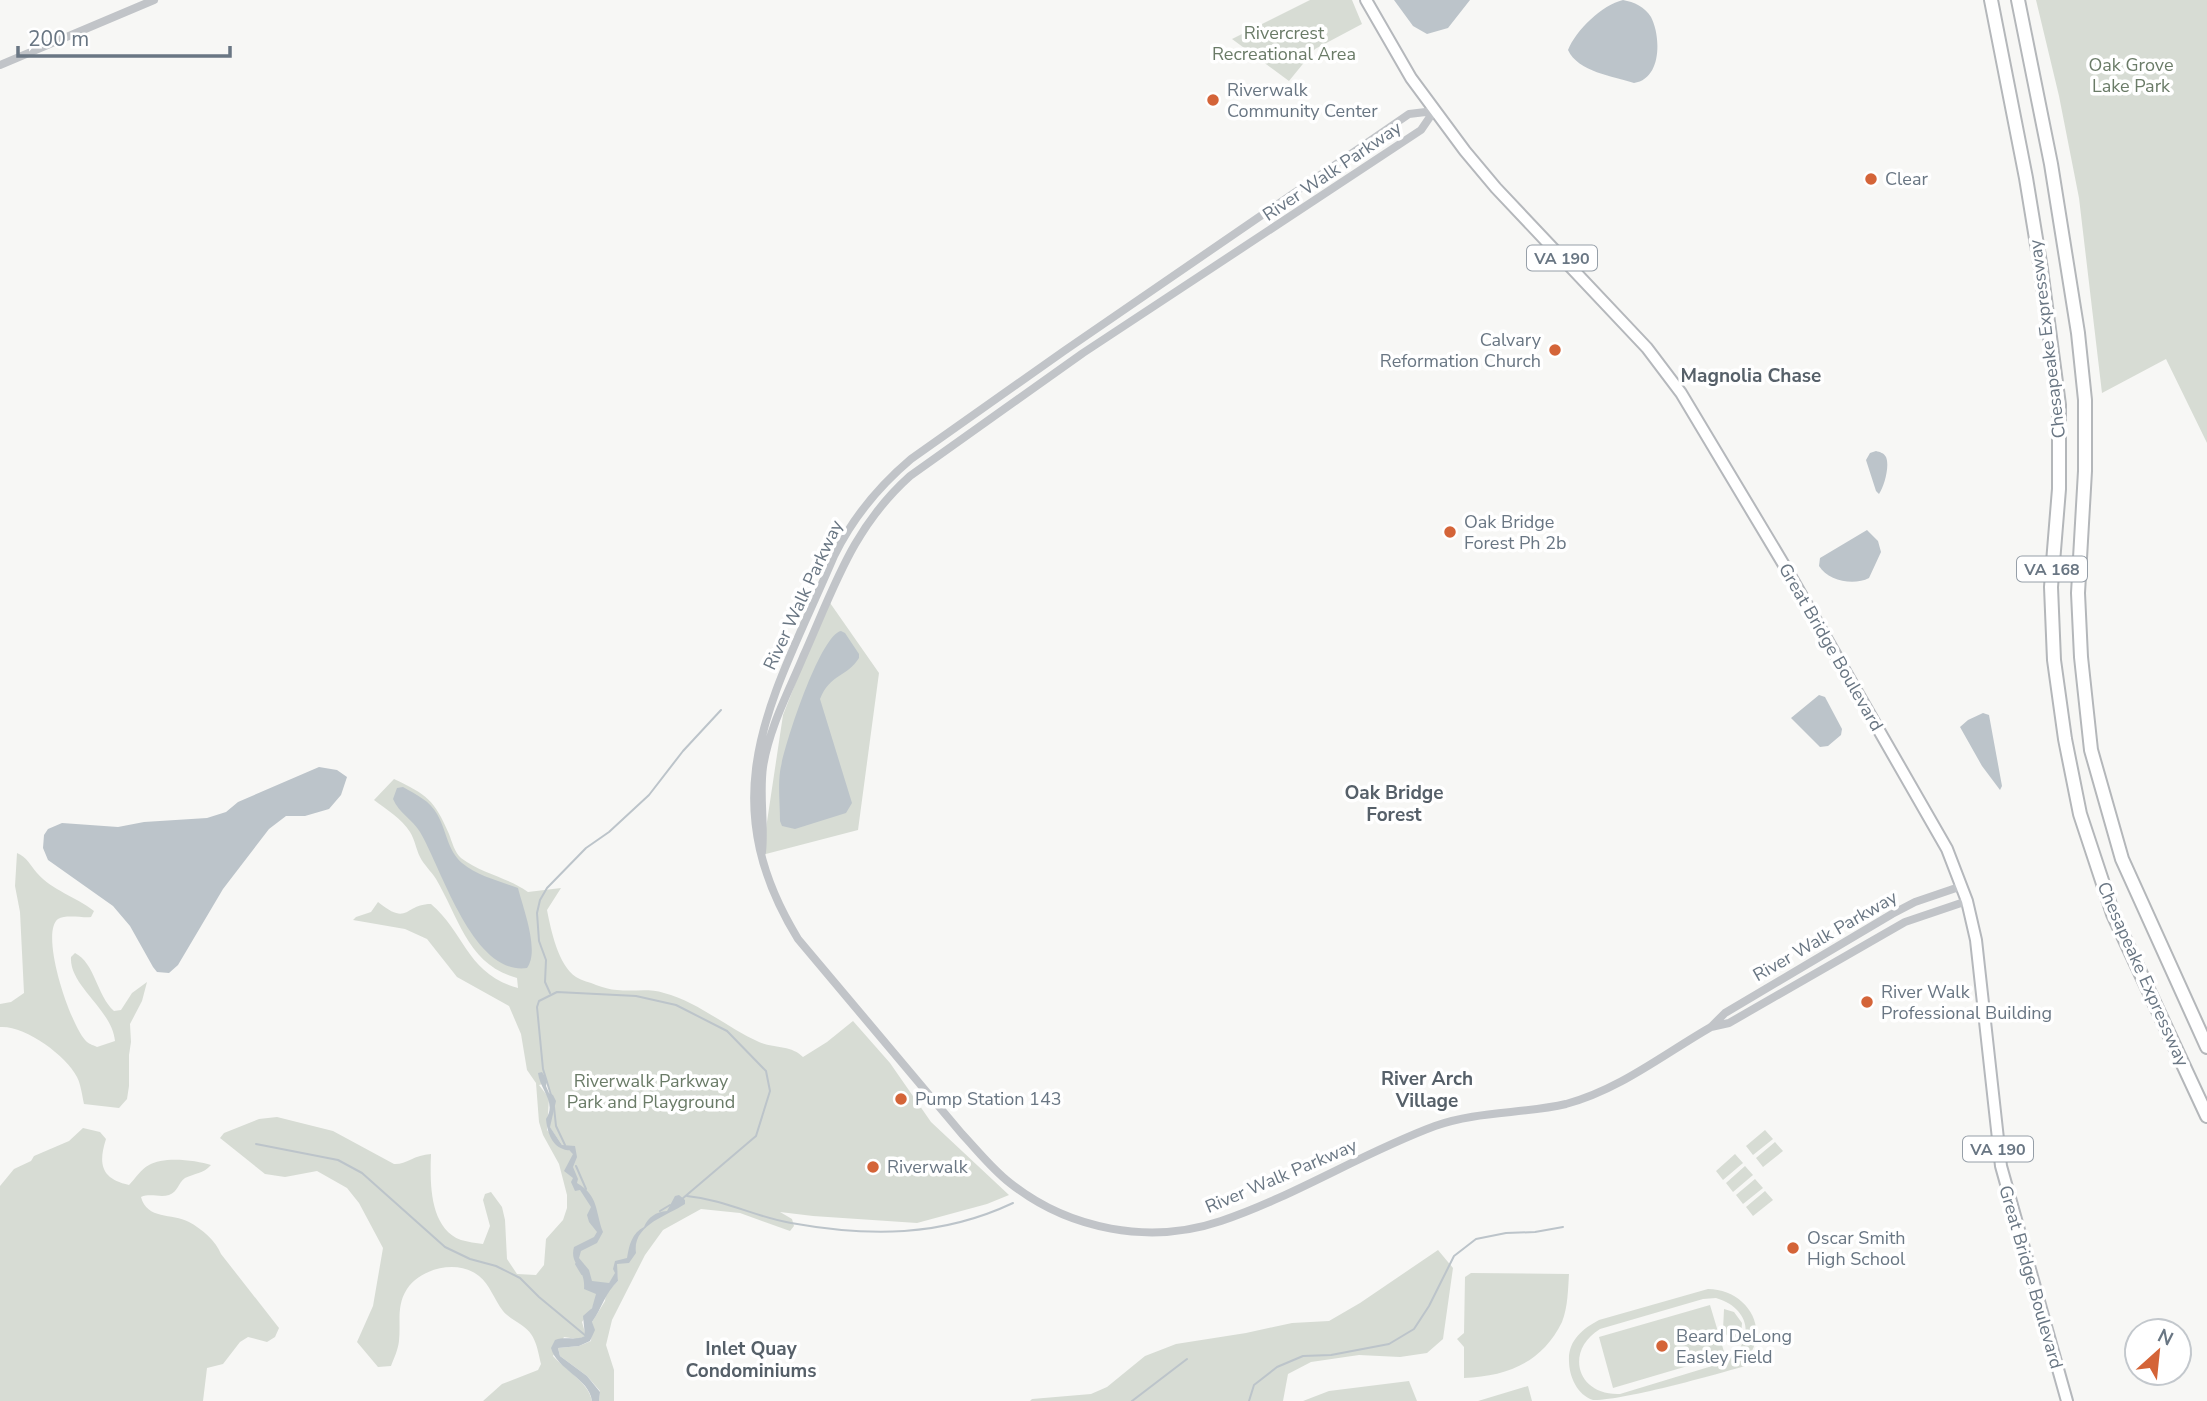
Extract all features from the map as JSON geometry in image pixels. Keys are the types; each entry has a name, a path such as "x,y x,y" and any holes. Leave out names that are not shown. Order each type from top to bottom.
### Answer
{"highway":[{"name":"Chesapeake Expressway","path":"1991,0 2026,177 2059,405 2059,489 2052,587 2054,660 2065,739 2080,814 2113,914 2207,1115"},
{"name":"Chesapeake Expressway","path":"2018,0 2051,164 2084,387 2085,471 2078,593 2081,657 2091,750 2122,859 2207,1047"}],"main road":[{"name":"Great Bridge Boulevard","path":"1366,0 1400,61 1434,111 1496,188 1647,348 1681,393 1947,849 1968,901 1980,966 1995,1130 2001,1166 2067,1401"}],"street":[{"path":"0,65 154,0"},
{"name":"River Walk Parkway","path":"762,855 764,839 761,789 770,739 849,553 879,506 910,476 1083,353 1421,130 1434,111"},
{"name":"River Walk Parkway","path":"1434,111 1409,114 1064,351 911,459 878,489 854,519 834,556 765,719 756,758 753,791 757,839 778,903 798,939 989,1164 1016,1188 1047,1208 1090,1225 1115,1230 1164,1232 1220,1222 1434,1127 1461,1118 1551,1107 1582,1099 1614,1085 1711,1027 1725,1013 1892,914 1962,886"},
{"name":"River Walk Parkway","path":"1711,1027 1729,1023 1905,922 1968,901"}],"green space":[{"name":"Rivercrest Recreational Area","path":"1310,0 1352,0 1362,24 1315,49 1289,81 1232,39"},
{"name":"Oak Grove Lake Park","path":"2036,0 2207,0 2207,443 2166,359 2102,393 2079,198 2059,96"},
{"path":"828,600 879,673 858,830 762,855 783,715"},
{"name":"Riverwalk Parkway Park and Playground","path":"394,779 422,794 434,805 461,858 528,892 561,888 547,910 560,956 570,971 581,980 612,989 652,991 676,997 759,1042 793,1050 803,1057 853,1021 890,1063 931,1122 1009,1195 987,1204 917,1223 780,1212 792,1219 794,1226 790,1231 740,1213 701,1209 663,1230 645,1255 612,1320 606,1345 614,1370 614,1401 599,1401 600,1391 587,1376 560,1356 558,1348 579,1346 591,1341 592,1322 605,1301 606,1293 618,1281 617,1272 582,1322 586,1336 577,1339 564,1337 553,1356 582,1382 592,1401 483,1401 502,1384 538,1370 541,1364 535,1341 529,1332 505,1313 479,1276 461,1268 430,1271 407,1289 400,1308 396,1354 391,1366 378,1367 357,1342 373,1306 383,1248 359,1203 347,1188 317,1171 285,1177 265,1174 220,1138 224,1133 259,1119 277,1117 333,1131 394,1164 431,1154 434,1203 443,1225 450,1234 461,1240 483,1244 490,1226 483,1200 485,1194 491,1192 502,1207 507,1259 517,1274 536,1275 544,1265 546,1239 563,1220 567,1195 559,1164 539,1122 536,1083 527,1070 521,1034 509,1006 457,977 427,939 405,929 353,920 371,912 378,902 401,914 431,904 452,927 477,963 501,982 518,988 517,978 500,972 476,951 436,879 423,863 407,827 374,800","holes":["547,1083 554,1106 549,1126 562,1145 547,1130 549,1098 539,1085"]},
{"path":"17,853 50,884 94,911 91,917 70,916 58,919 53,928 52,942 66,1001 80,1033 87,1042 97,1047 115,1041 107,1018 83,988 72,968 71,957 75,953 87,964 108,1005 114,1011 121,1010 132,993 147,982 142,1001 130,1024 129,1086 127,1099 119,1108 84,1104 77,1077 64,1060 32,1036 0,1027 0,1004 11,1002 24,993 20,912 15,886"},
{"path":"83,1128 100,1132 106,1139 102,1156 104,1169 112,1179 129,1185 146,1167 155,1162 188,1160 211,1165 202,1172 185,1178 169,1195 141,1197 154,1213 182,1219 208,1236 279,1328 275,1337 267,1342 248,1337 240,1342 223,1364 207,1368 203,1401 0,1401 0,1186 14,1169 31,1161 34,1156 69,1141"},
{"path":"1765,1130 1773,1139 1753,1155 1746,1146"},
{"path":"1775,1142 1783,1151 1763,1167 1756,1158"},
{"path":"1735,1154 1743,1163 1723,1180 1716,1171"},
{"path":"1745,1166 1753,1175 1733,1192 1726,1183"},
{"path":"1755,1179 1763,1188 1743,1204 1736,1195"},
{"path":"1765,1191 1773,1200 1753,1216 1746,1207"},
{"path":"1438,1250 1453,1268 1443,1339 1427,1353 1400,1357 1359,1355 1311,1362 1288,1374 1283,1401 1030,1401 1091,1394 1107,1387 1145,1356 1176,1344 1292,1323 1329,1321"},
{"path":"1471,1273 1569,1274 1562,1322 1544,1348 1522,1365 1509,1370 1464,1378 1464,1347 1457,1339 1464,1333 1465,1277"},
{"path":"1708,1289 1721,1291 1732,1295 1750,1310 1756,1332 1755,1344 1749,1356 1753,1355 1755,1363 1648,1391 1593,1400 1582,1394 1572,1379 1569,1354 1577,1336 1599,1320","holes":["1716,1298 1737,1310 1746,1328 1741,1347 1722,1363 1620,1394 1605,1393 1594,1388 1585,1380 1580,1370 1582,1349 1589,1338 1600,1329 1703,1299"]},
{"name":"Beard DeLong Easley Field","path":"1710,1305 1725,1355 1613,1388 1599,1337"},
{"path":"1724,1309 1734,1312 1742,1323 1741,1336 1733,1344 1723,1330"},
{"path":"1409,1381 1417,1401 1303,1401 1329,1391"},
{"path":"1528,1386 1532,1401 1478,1401"}],"shaded area":[{"path":"1394,0 1470,0 1448,28 1427,34 1413,26"},
{"path":"1623,0 1646,10 1656,35 1657,56 1650,74 1634,83 1588,68 1568,50 1577,34 1591,19 1607,7"},
{"path":"1876,451 1884,455 1887,461 1886,476 1879,494 1866,460 1870,453"},
{"path":"1867,530 1878,541 1881,552 1869,578 1856,582 1842,581 1823,571 1819,566 1820,558"},
{"path":"841,631 859,654 859,658 829,685 820,699 852,803 846,813 795,829 782,826 779,778 788,740 813,671 832,637"},
{"path":"1819,695 1825,697 1842,729 1841,735 1828,746 1820,747 1791,718"},
{"path":"1983,713 1989,715 2002,786 2000,790 1982,766 1960,727"},
{"path":"319,767 337,770 347,777 341,795 329,809 305,816 286,816 269,829 223,889 178,965 169,973 157,972 130,926 113,906 48,860 43,848 44,835 48,829 62,823 118,827 144,822 207,818 226,812 238,802"},
{"path":"403,787 431,805 453,852 462,863 482,875 518,888 531,940 531,961 527,968 508,966 491,955 475,938 449,893 420,832 393,799 397,788"},
{"path":"542,1072 547,1080 549,1093 556,1101 550,1127 562,1145 575,1146 577,1157 573,1167 577,1183 593,1199 603,1232 597,1243 581,1251 579,1258 589,1270 592,1281 609,1283 615,1273 615,1261 627,1258 634,1236 648,1220 667,1211 675,1196 679,1195 685,1200 685,1204 645,1228 639,1235 636,1253 629,1263 617,1264 618,1281 592,1322 595,1330 590,1341 579,1346 558,1348 560,1356 587,1376 600,1392 599,1401 592,1401 585,1386 554,1356 551,1348 555,1340 585,1336 583,1316 592,1308 596,1294 584,1289 583,1276 575,1263 573,1253 574,1247 594,1237 597,1232 587,1215 591,1207 580,1190 575,1191 571,1182 573,1178 564,1171 573,1154 555,1144 549,1132 546,1119 549,1101 538,1073"}],"waterway":[{"path":"550,993 545,982 546,960 539,941 537,913 547,888 586,848 609,832 649,795 683,751 721,710"},
{"path":"551,1095 543,1069 537,1007 539,1001 557,992 636,996 676,1005 727,1031 766,1071 770,1091 756,1136 682,1199"},
{"path":"554,1107 556,1126 565,1145"},
{"path":"256,1144 338,1160 362,1173 445,1247 520,1278 586,1336"},
{"path":"576,1166 586,1189"},
{"path":"687,1196 715,1201 791,1223 877,1232 932,1228 986,1214 1013,1203"},
{"path":"660,1211 670,1205"},
{"path":"1249,1401 1254,1385 1277,1367 1303,1356 1331,1355 1389,1344 1414,1329 1429,1306 1454,1256 1476,1239 1563,1227"},
{"path":"576,1264 582,1274"},
{"path":"1132,1401 1187,1359"}],"place":[{"name":"Riverwalk Community Center","path":"1213,100"},
{"name":"Clear","path":"1871,179"},
{"name":"Calvary Reformation Church","path":"1555,350"},
{"name":"Oak Bridge Forest Ph 2b","path":"1450,532"},
{"name":"River Walk Professional Building","path":"1867,1002"},
{"name":"Pump Station 143","path":"901,1099"},
{"name":"Riverwalk","path":"873,1167"},
{"name":"Oscar Smith High School","path":"1793,1248"},
{"name":"Beard DeLong Easley Field","path":"1662,1346"}],"district":[{"name":"Magnolia Chase","path":"1751,375"},
{"name":"Oak Bridge Forest","path":"1394,803"},
{"name":"River Arch Village","path":"1427,1089"},
{"name":"Inlet Quay Condominiums","path":"751,1359"}]}
